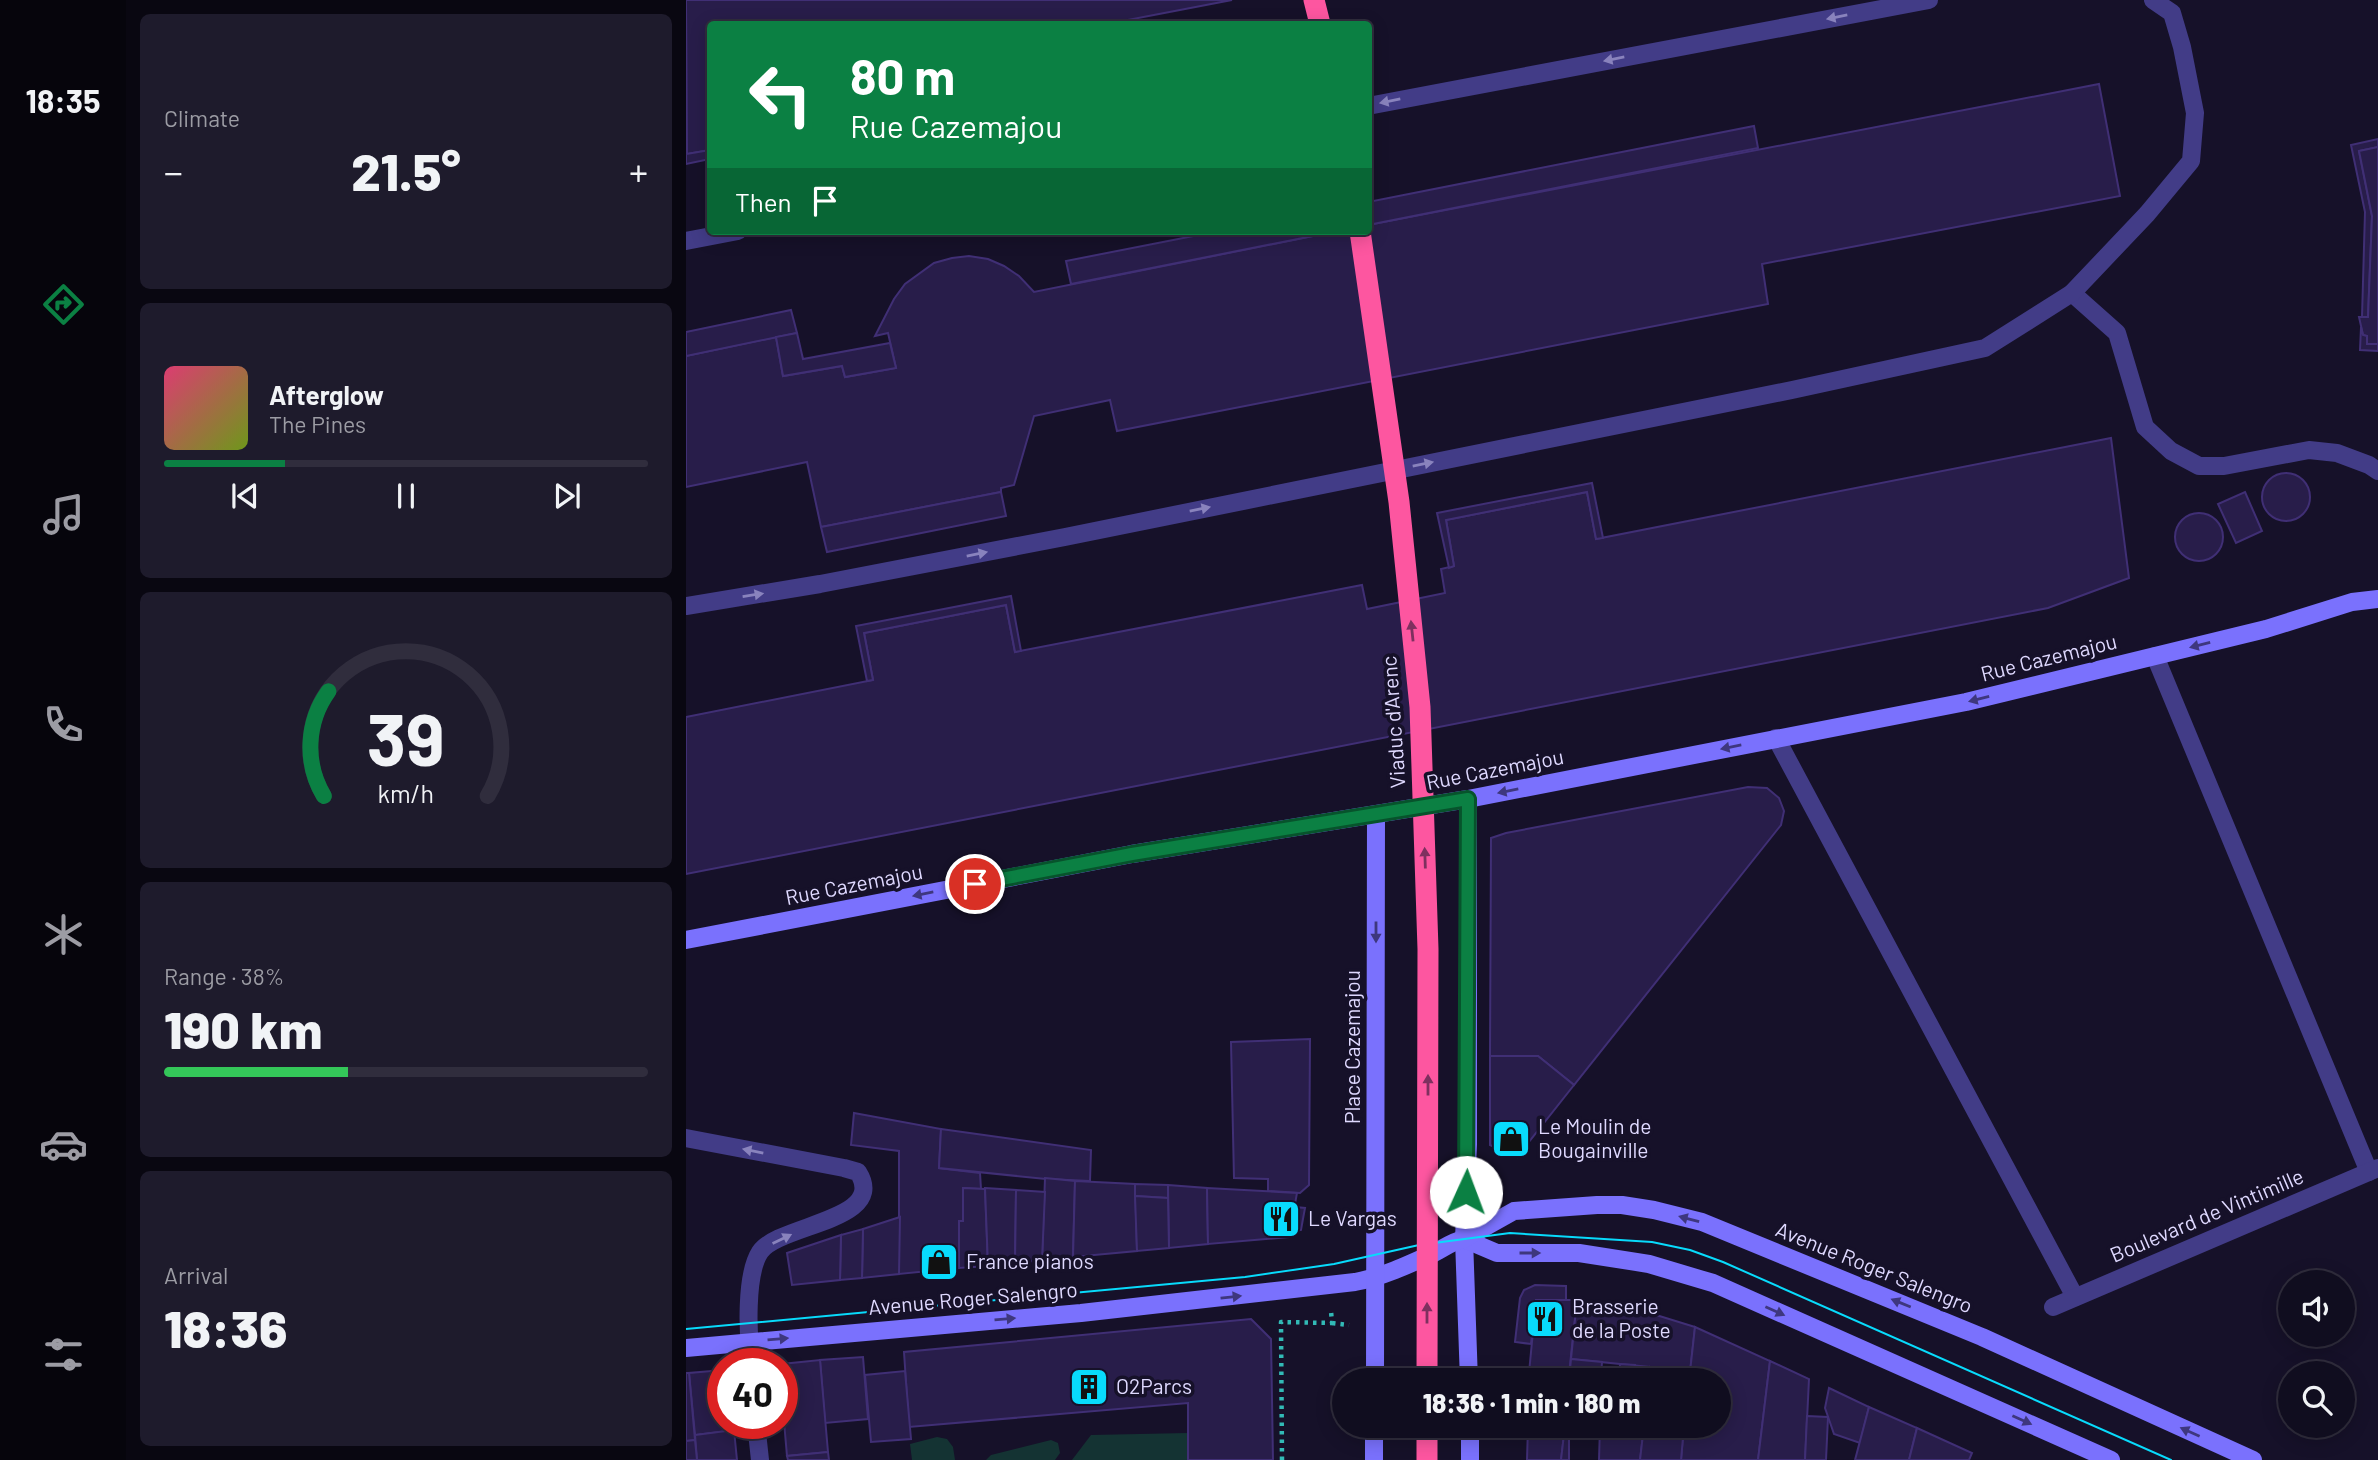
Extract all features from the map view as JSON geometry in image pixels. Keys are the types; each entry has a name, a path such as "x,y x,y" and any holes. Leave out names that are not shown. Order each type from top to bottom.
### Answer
{"highway":[{"path":"1314,0 1319,21"},
{"name":"Viaduc d'Arenc","path":"1361,235 1399,502 1420,707 1428,949 1427,1368"},
{"path":"1427,1438 1427,1460"}],"street":[{"path":"1372,105 1928,0"},
{"path":"686,606 820,584 1065,537 1792,390 1985,348 2072,293 2147,214 2191,161 2195,113 2182,47 2172,13 2153,0"},
{"path":"686,241 717,235"},
{"path":"2072,293 2118,333 2145,426 2171,451 2199,466 2224,466 2309,450 2337,453 2378,471"},
{"name":"Rue Cazemajou","path":"686,940 1132,854 1468,799 1966,702 2266,629 2352,602 2378,599"},
{"path":"2155,656 2373,1170"},
{"path":"1776,738 2075,1297"},
{"path":"1468,799 1468,1144 1464,1239 1469,1368"},
{"name":"Place Cazemajou","path":"1375,1368 1377,815"},
{"path":"686,1138 858,1171 865,1182 864,1194 855,1206 761,1250 750,1274 750,1348"},
{"name":"Boulevard de Vintimille","path":"2053,1307 2373,1170"},
{"name":"Avenue Roger Salengro","path":"686,1348 1081,1313 1376,1278 1464,1239 1514,1211 1622,1205 1654,1210 1702,1223 1982,1336 2232,1456 2252,1460"},
{"path":"1464,1239 1497,1253 1579,1253 1649,1265 1713,1283 2111,1460"},
{"path":"1374,1438 1374,1460"},
{"path":"1470,1438 1470,1460"},
{"path":"758,1439 760,1460"}],"path":[{"path":"1282,1460 1281,1322 1332,1323 1329,1285"}],"green space":[{"path":"1188,1433 1188,1460 1072,1460 1091,1435"},
{"path":"937,1437 947,1439 953,1447 955,1460 912,1460 910,1444"},
{"path":"1051,1440 1058,1443 1060,1453 1055,1460 986,1460 991,1455"}],"building":[{"path":"686,0 1232,0 1123,21 707,21 707,151 687,154"},
{"path":"2099,84 2120,196 1762,264 1768,304 1117,431 1110,400 1034,416 1014,485 1001,488 1001,492 821,527 807,462 686,487 686,356 776,337 783,376 842,366 845,377 896,368 888,333 875,336 905,284 934,263 969,256 988,259 1019,276 1034,292 1318,235 1372,235 1372,224"},
{"path":"1754,126 1758,148 1372,224 1372,201"},
{"path":"2378,139 2378,147 2359,151 2372,216 2368,317 2362,317 2365,212 2351,145"},
{"path":"2378,147 2378,344 2367,344 2367,336 2363,335 2359,317 2368,317 2372,216 2359,151"},
{"path":"707,151 707,160 686,164 686,152"},
{"path":"1199,235 1318,235 1071,284 1066,261"},
{"path":"791,310 797,333 686,356 686,332"},
{"path":"2361,327 2363,335 2367,336 2367,344 2378,344 2378,351 2360,350"},
{"path":"797,333 803,359 890,343 896,368 845,377 842,366 783,376 776,337"},
{"path":"2111,438 2129,578 2048,608 686,874 686,717 873,680 864,633 1006,605 1015,652 1362,585 1367,609 1445,593 1441,569 1454,566 1446,520 1587,492 1596,539"},
{"path":"2286,473 2303,480 2310,497 2303,514 2286,521 2269,514 2262,497 2269,480"},
{"path":"1592,483 1603,538 1596,539 1587,492 1446,520 1454,566 1449,568 1437,513"},
{"path":"1001,492 1006,516 827,552 821,527"},
{"path":"2245,492 2262,531 2236,543 2218,504"},
{"path":"2199,513 2216,520 2223,537 2216,554 2199,561 2182,554 2175,537 2182,520"},
{"path":"1011,596 1021,651 1015,652 1006,605 864,633 873,680 867,681 856,626"},
{"path":"1748,787 1767,788 1779,798 1784,811 1781,825 1574,1085 1538,1056 1490,1056 1491,838"},
{"path":"1310,1039 1309,1185 1300,1193 1268,1191 1268,1179 1234,1178 1231,1042"},
{"path":"1490,1056 1538,1056 1574,1085 1517,1157 1490,1145"},
{"path":"854,1113 941,1129 939,1168 980,1173 981,1189 963,1188 963,1221 959,1221 959,1268 899,1274 899,1151 851,1145"},
{"path":"941,1129 1091,1150 1090,1181 939,1168"},
{"path":"1045,1178 1075,1181 1073,1257 1042,1260"},
{"path":"1075,1181 1135,1184 1137,1251 1073,1257"},
{"path":"1135,1184 1168,1185 1168,1198 1135,1196"},
{"path":"1168,1185 1207,1188 1208,1244 1169,1248"},
{"path":"963,1188 985,1189 988,1266 959,1268 959,1221 963,1221"},
{"path":"985,1188 1016,1190 1015,1263 988,1266"},
{"path":"1207,1188 1297,1193 1289,1237 1208,1244"},
{"path":"1016,1190 1045,1192 1042,1260 1015,1263"},
{"path":"1135,1196 1168,1198 1169,1248 1137,1251"},
{"path":"1295,1207 1305,1208 1301,1230 1290,1232"},
{"path":"900,1217 899,1274 862,1278 863,1229"},
{"path":"863,1229 862,1278 840,1280 841,1235"},
{"path":"841,1235 840,1280 792,1285 787,1253"},
{"path":"1535,1285 1566,1286 1566,1300 1536,1300 1531,1344 1515,1342 1520,1298 1524,1290"},
{"path":"1536,1300 1577,1300 1570,1368 1529,1368"},
{"path":"1577,1300 1640,1310 1695,1327 1690,1368 1653,1368 1571,1359"},
{"name":"O2Parcs","path":"1251,1319 1271,1339 1273,1460 1188,1460 1188,1403 909,1427 904,1352"},
{"path":"1695,1327 1770,1361 1758,1460 1681,1460 1683,1438 1731,1438 1731,1368 1690,1368"},
{"path":"863,1357 868,1419 825,1423 820,1360"},
{"path":"1571,1359 1602,1362 1602,1368 1570,1368"},
{"path":"820,1360 828,1452 787,1456 786,1439 798,1439 798,1362"},
{"path":"1770,1361 1809,1379 1805,1460 1758,1460"},
{"path":"1620,1364 1635,1365 1635,1368 1620,1368"},
{"path":"707,1371 707,1433 695,1435 689,1373"},
{"path":"905,1371 911,1439 871,1442 865,1375"},
{"path":"686,1373 689,1373 695,1440 686,1441"},
{"path":"1829,1388 1869,1407 1860,1443 1834,1434 1825,1408"},
{"path":"1869,1407 1917,1428 1909,1460 1855,1460"},
{"path":"1807,1416 1828,1417 1826,1460 1805,1460"},
{"path":"1917,1428 1972,1453 1969,1460 1909,1460"},
{"path":"707,1433 707,1439 735,1439 737,1460 697,1460 695,1435"},
{"path":"1528,1438 1564,1438 1561,1460 1527,1460"},
{"path":"1564,1438 1569,1438 1569,1460 1561,1460"},
{"path":"1600,1438 1643,1438 1640,1460 1599,1460"},
{"path":"1643,1438 1683,1438 1681,1460 1640,1460"},
{"path":"695,1440 697,1460 686,1460 686,1441"},
{"path":"828,1452 829,1460 788,1460 787,1456"}],"tram line":[{"path":"686,1329 1245,1277 1334,1264 1419,1245 1510,1233 1652,1242 1690,1250 1723,1262 2171,1460"}],"place":[{"name":"Le Moulin de Bougainville","path":"1511,1139"},
{"name":"Le Vargas","path":"1281,1219"},
{"name":"France pianos","path":"939,1262"},
{"name":"Brasserie de la Poste","path":"1545,1319"},
{"name":"O2Parcs","path":"1089,1387"}],"route":[{"path":"975,884 1132,854 1468,799 1466,1192"}]}
